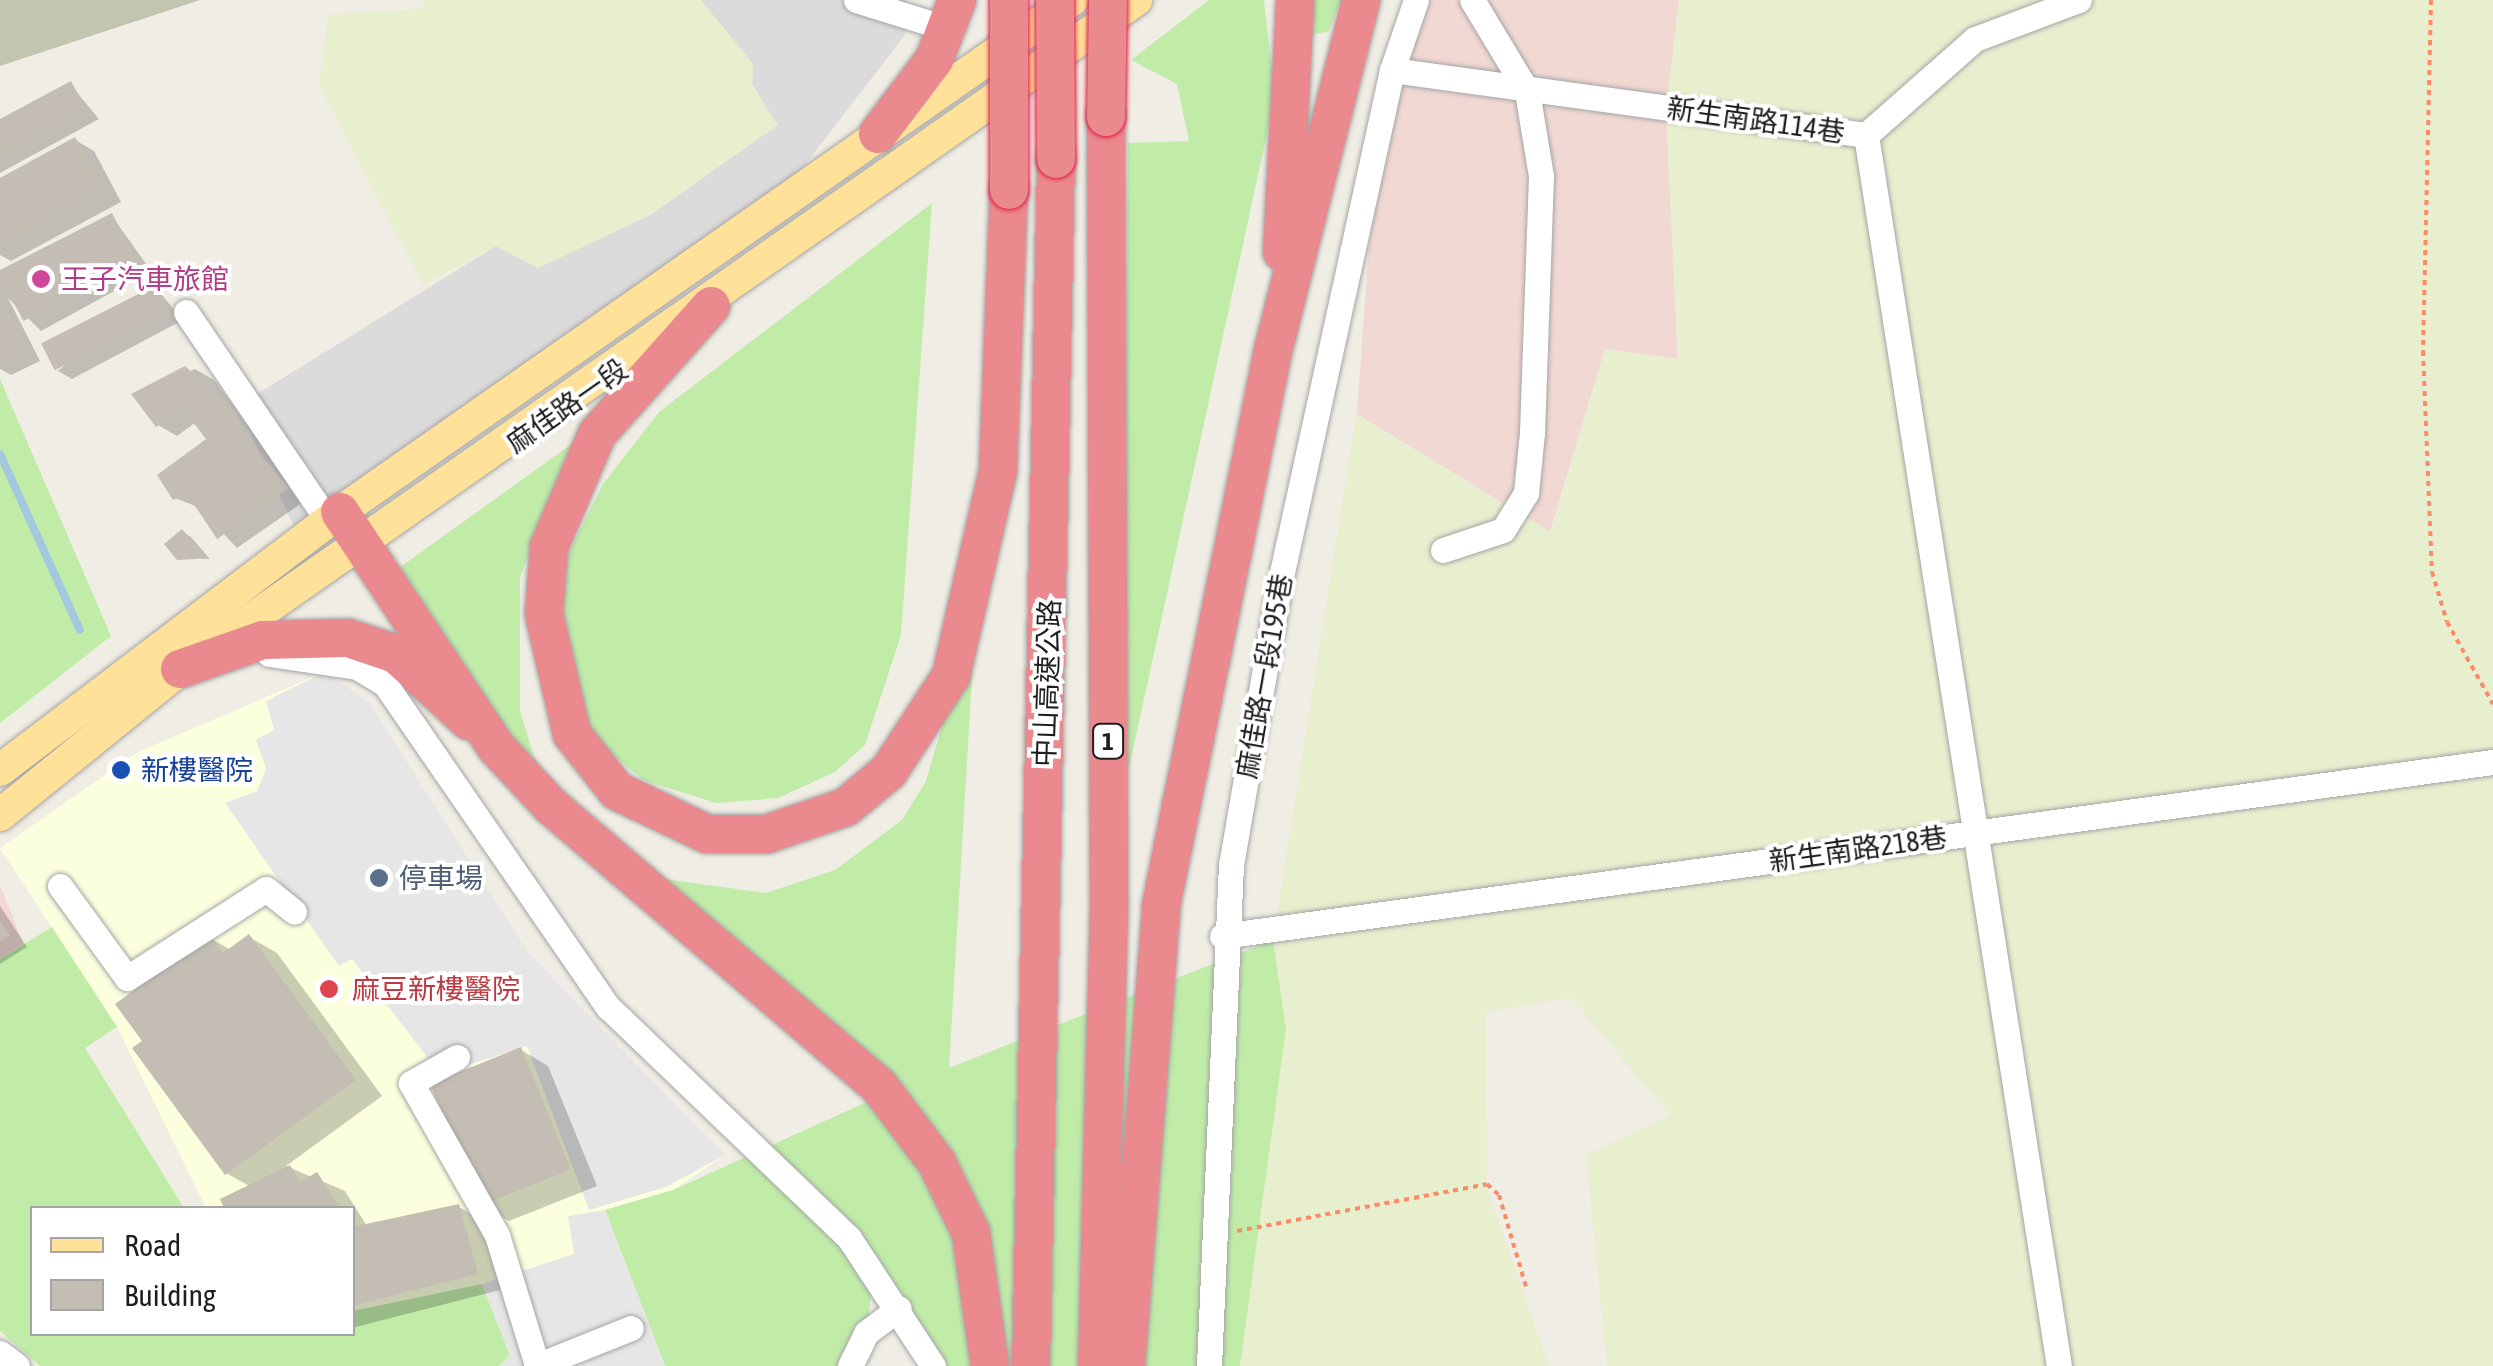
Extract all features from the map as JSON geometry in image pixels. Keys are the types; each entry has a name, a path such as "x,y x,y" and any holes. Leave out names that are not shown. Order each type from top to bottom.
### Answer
{"highway":[{"path":"710,306 596,434 549,547 544,614 572,734 617,791 707,834 767,834 846,807 889,771 951,676 998,470 1009,190 1009,0"},
{"name":"中山高速公路","path":"1032,1366 1056,158 1055,0"},
{"name":"中山高速公路","path":"1097,1366 1109,900 1108,0"},
{"path":"1273,351 1296,116 1295,0"},
{"path":"1126,1366 1161,906 1273,351 1362,0"},
{"path":"878,134 953,14"},
{"path":"334,516 366,547 496,747"},
{"path":"180,669 263,640 348,638 396,654 496,747 550,806 879,1086 937,1163 971,1233 990,1366"}],"main road":[{"name":"麻佳路一段","path":"0,770 334,516 1072,0"},
{"name":"麻佳路一段","path":"0,815 180,669 366,547 1136,0"}],"lane":[{"path":"856,0 953,14"},
{"name":"麻佳路一段195巷","path":"1208,1366 1222,936 1281,577 1392,70 1416,0"},
{"path":"1443,550 1503,530 1526,493 1541,176 1527,92 1472,0"},
{"name":"新生南路114巷","path":"1392,70 1527,92 1866,134 1975,40 2079,0"},
{"path":"1866,134 2058,1366"},
{"path":"186,312 334,516"},
{"path":"180,669 264,654 357,667 385,684 608,1007 849,1238 899,1308 933,1366"},
{"name":"新生南路218巷","path":"1222,936 2493,762"},
{"path":"60,886 127,978 266,888 294,912"},
{"path":"457,1057 411,1083 497,1235 536,1365 632,1328"},
{"path":"850,1366 866,1333 899,1308"},
{"path":"0,1353 18,1366"}],"path":[{"path":"2431,0 2423,351 2432,572 2447,622 2493,704"},
{"path":"1213,1238 1487,1184 1500,1195 1526,1290"}],"shaded area":[{"path":"0,0 200,0 0,66"},
{"path":"421,0 701,0 753,64 752,86 778,125 650,215 538,268 496,246 423,285 319,85 328,15 426,8"},
{"path":"701,0 906,0 905,35 760,223 302,544 238,406 496,246 538,268 650,215 777,125"},
{"path":"1423,0 1679,0 1666,111 1678,359 1605,349 1550,532 1357,414 1379,104"},
{"path":"1679,0 2493,0 2493,1366 1607,1366 1586,1155 1670,1115 1571,998 1486,1012 1487,1188 1549,1366 1240,1366 1286,1029 1273,940 1356,414 1551,532 1605,349 1678,359 1666,111"},
{"name":"麻豆新樓醫院","path":"325,672 369,702 528,952 725,1155 673,1190 605,1210 665,1366 499,1366 510,1355 482,1285 355,1311 355,1206 205,1206 117,1027 0,848 138,752"},
{"name":"停車場","path":"325,672 369,702 528,952 725,1155 666,1187 589,1210 527,1046 440,1074 352,959 339,966 225,803 257,791 266,769 256,740 274,730 266,701"},
{"path":"0,885 23,943 0,959"},
{"path":"605,1210 665,1366 499,1366 510,1355 482,1284 574,1254 568,1216"}],"green space":[{"path":"1209,0 1264,0 1275,97 1124,791 1128,143 1189,141 1177,84 1131,60"},
{"path":"1296,0 1341,0 1328,32 1312,34"},
{"path":"932,203 901,635 865,745 835,772 778,798 716,803 643,780 595,740 564,687 554,612 569,552 603,484 659,412"},
{"path":"0,379 111,636 0,723"},
{"path":"633,400 537,532 520,577 520,711 534,757 574,814 664,879 766,893 835,870 902,820 926,781 976,609 949,1068 1273,940 1286,1029 1240,1366 929,1366 927,1332 874,1257 865,1366 665,1366 605,1210 673,1190 882,1095 583,848 385,578"},
{"path":"52,927 117,1027 85,1048 183,1206 30,1206 30,1336 355,1336 355,1311 482,1284 510,1355 499,1366 40,1366 0,1331 0,959"}],"building":[{"path":"71,81 87,111 0,158 0,119"},
{"path":"75,137 104,191 0,247 0,178"},
{"path":"112,213 137,263 23,321 0,270"},
{"path":"156,285 170,312 55,370 41,344"},
{"path":"0,299 27,353 0,367"},
{"path":"185,366 245,420 238,427 289,488 217,539 187,494 173,500 157,475 206,439 182,408 156,427 131,394"},
{"path":"182,529 203,553 195,559 177,560 164,544"},
{"path":"0,920 10,935 0,942"},
{"path":"249,934 356,1080 225,1175 132,1048 142,1041 115,1004 210,935 223,953"},
{"path":"521,1047 570,1169 480,1206 430,1084"},
{"path":"290,1165 300,1182 317,1172 339,1206 223,1206 220,1199"},
{"path":"459,1204 478,1274 355,1305 355,1226"}],"waterway":[{"path":"0,454 80,630"}],"place":[{"name":"王子汽車旅館","path":"41,279"},
{"name":"新樓醫院","path":"121,770"},
{"name":"停車場","path":"379,878"},
{"name":"麻豆新樓醫院","path":"329,989"}]}
